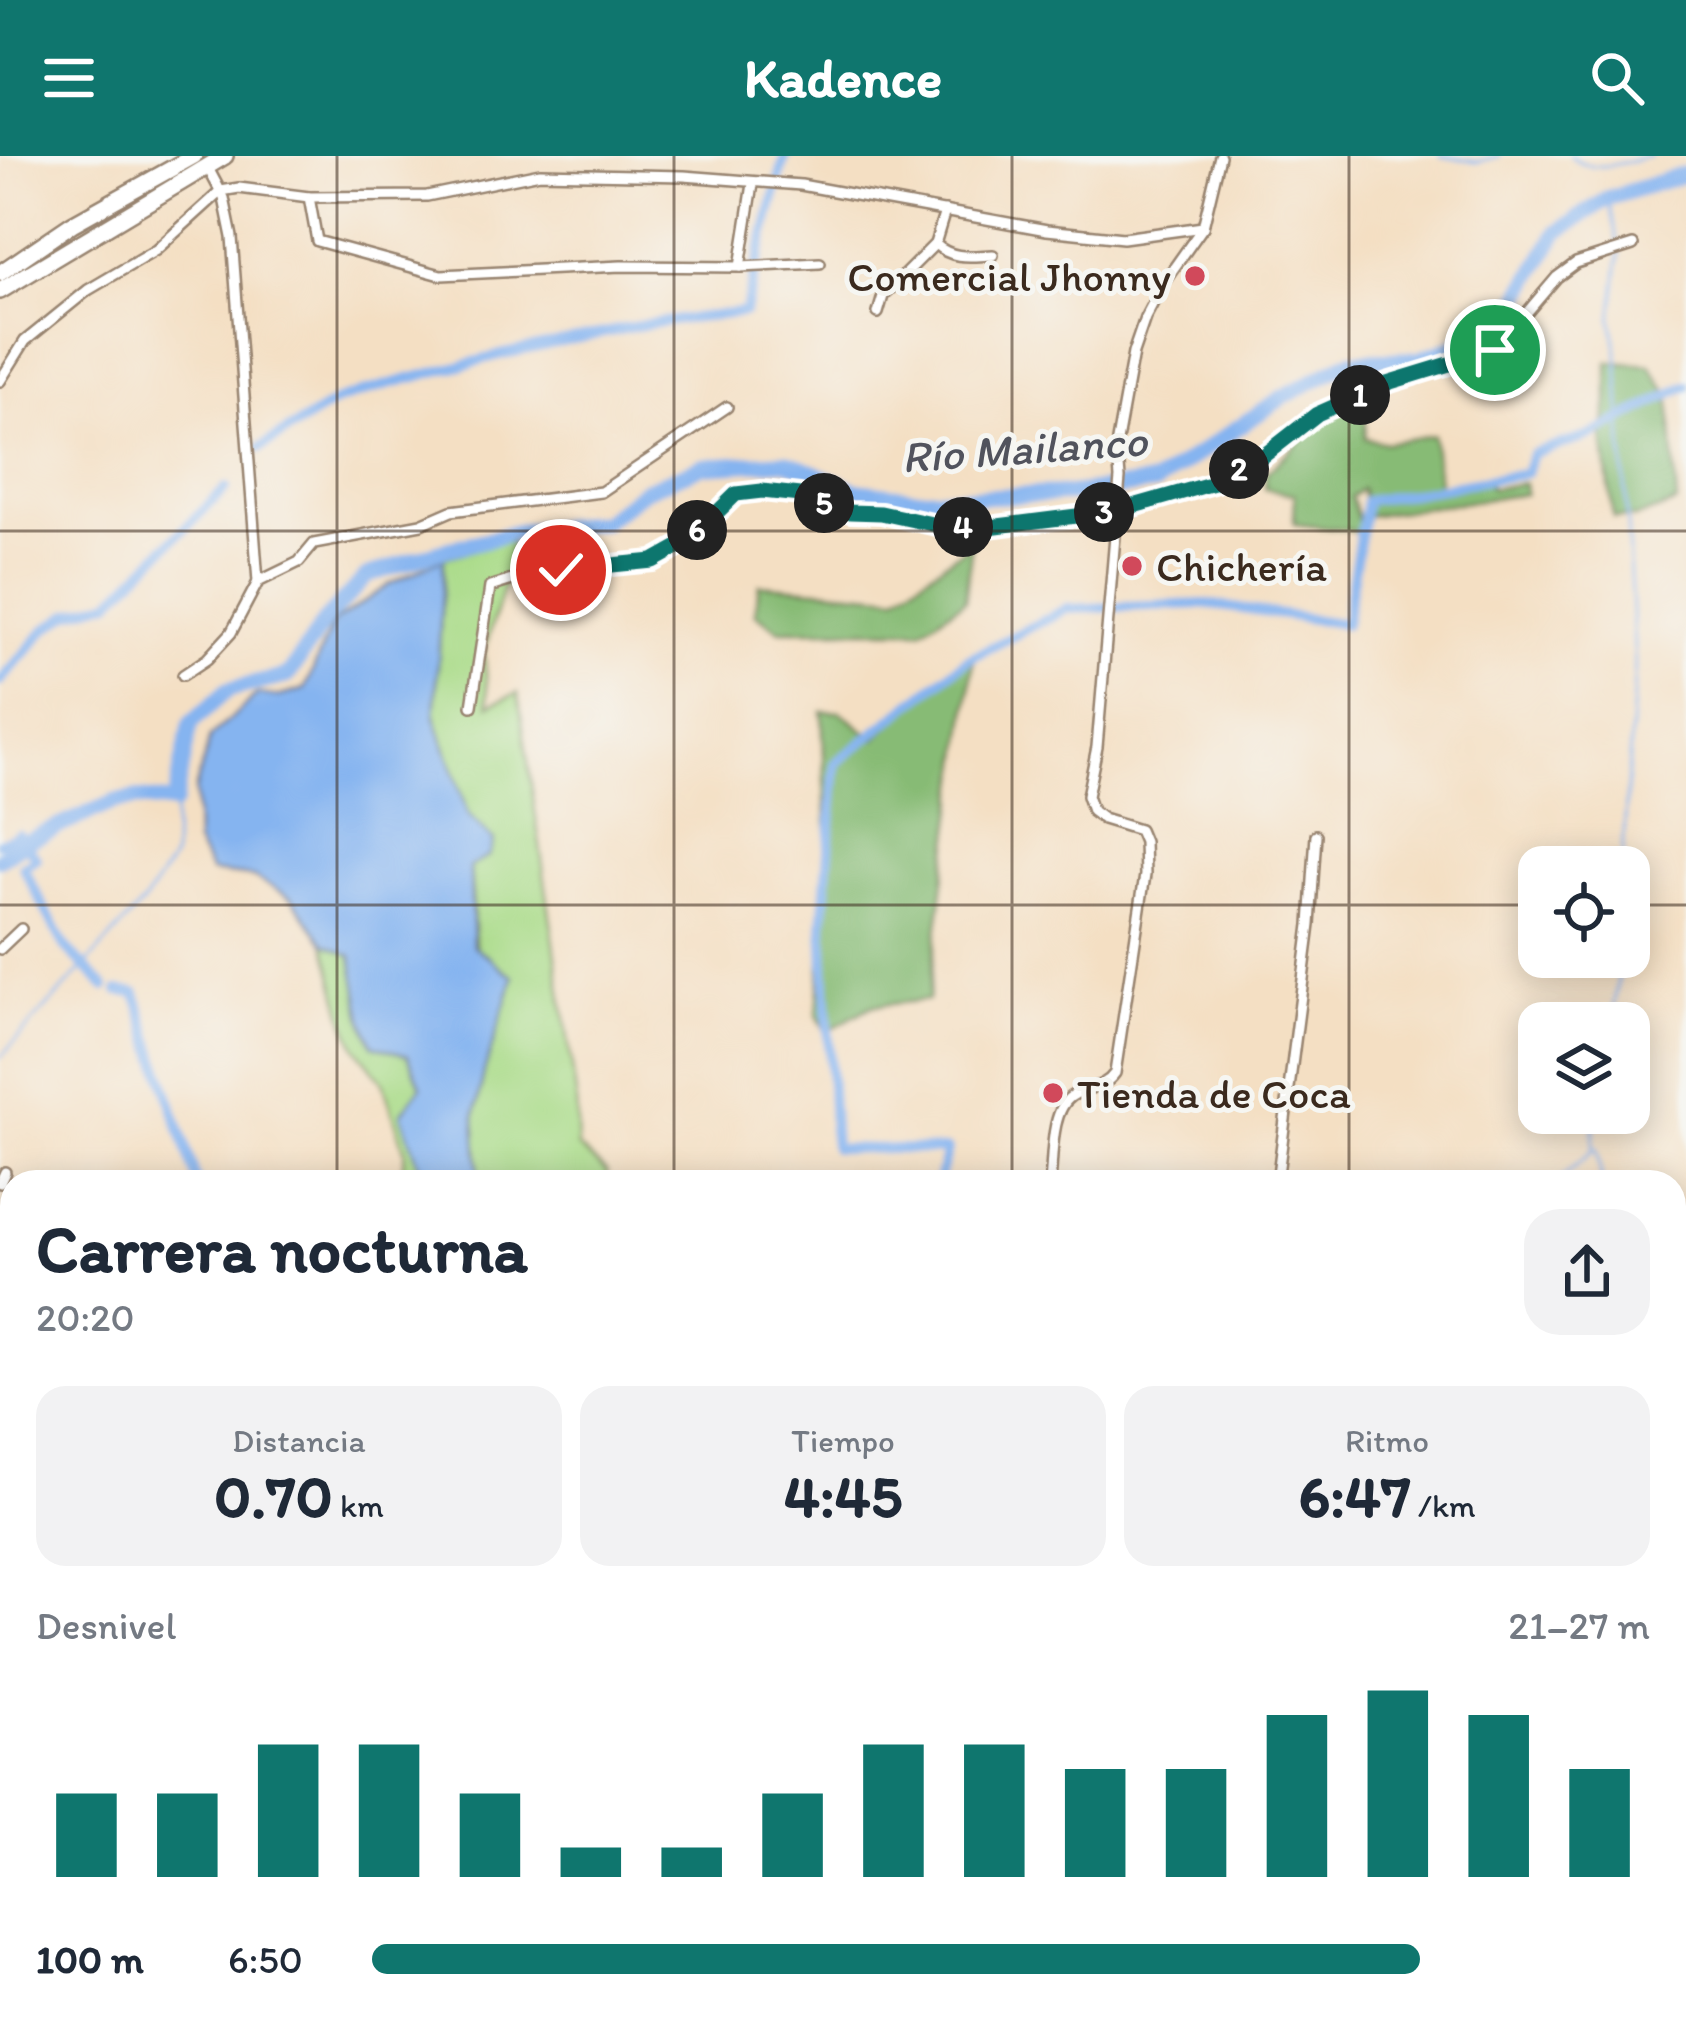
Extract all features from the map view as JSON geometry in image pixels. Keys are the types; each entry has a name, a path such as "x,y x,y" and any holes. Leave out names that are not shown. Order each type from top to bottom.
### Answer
{"highway":[{"path":"0,273 72,224 201,161 225,156"},
{"path":"0,291 201,161"}],"street":[{"path":"1052,1170 1063,1106 1072,1096 1108,1084 1115,1073 1145,875 1139,830 1103,820 1092,811 1087,796 1097,747 1120,478 1117,441 1133,353 1145,318 1203,227 1220,156"},
{"path":"183,675 231,633 257,583 232,237 221,191 201,161"},
{"path":"0,381 25,341 88,290 156,250 221,191 239,188 309,197 427,196 540,173 684,176 801,184 1046,230 1123,238 1203,227"},
{"path":"740,267 753,184"},
{"path":"309,197 317,242 440,275 820,263"},
{"path":"878,313 883,296 935,244 945,211"},
{"path":"935,244 946,254 994,256"},
{"path":"472,706 490,587 528,574 653,561 687,542 736,494 800,495 850,512 981,528 1116,511 1214,483 1262,457 1317,414 1387,383 1495,350 1558,277 1576,263 1634,245"},
{"path":"257,583 299,562 314,544 421,524 451,511 601,493 727,406"},
{"path":"1279,1170 1310,925 1316,835"},
{"path":"0,949 21,929"}],"green space":[{"path":"1608,362 1650,365 1670,396 1677,503 1636,518 1613,518 1603,436"},
{"path":"1357,407 1366,413 1365,438 1385,443 1433,435 1439,488 1486,482 1491,489 1524,483 1525,494 1366,516 1362,489 1351,497 1362,532 1294,524 1295,494 1265,489 1266,473 1328,415"},
{"path":"512,539 506,579 484,652 489,705 518,693 576,1095 578,1147 605,1170 478,1170 475,1117 484,1072 470,866 489,856 493,841 468,815 435,717 444,558"},
{"path":"972,543 965,600 922,630 779,630 755,613 759,584 897,596"},
{"path":"974,659 928,1000 872,1006 826,1032 817,1015 829,866 822,711 841,712 875,739"},
{"path":"325,943 353,956 363,1020 373,1044 408,1055 421,1086 401,1114 421,1170 402,1170 405,1152 383,1082 357,1049"}],"water":[{"path":"444,558 435,717 468,815 494,841 489,856 470,867 473,945 514,977 475,1117 478,1170 421,1170 401,1114 421,1086 408,1055 373,1045 363,1020 352,956 325,943 292,898 253,877 211,872 196,843 195,791 210,737 258,694 279,697 305,689 333,623 390,584"}],"waterway":[{"path":"260,448 337,401 386,385 647,324 745,312 785,156"},
{"path":"1441,156 1477,162 1499,156"},
{"path":"1571,156 1599,166 1651,156"},
{"name":"Río Mailanco","path":"0,859 29,840 114,802 174,803 191,723 228,690 288,676 326,619 367,576 517,532 603,522 644,490 702,466 786,461 856,490 919,498 1070,494 1155,483 1283,397 1350,361 1419,359 1473,340 1513,309 1557,233 1608,198 1686,174"},
{"path":"1608,198 1618,243"},
{"path":"1620,253 1612,318 1635,665 1623,846"},
{"path":"941,1170 947,1150 834,1148 823,926 836,763 968,659 1066,609 1206,604 1345,624 1366,501 1526,473 1532,454 1590,436 1686,386"},
{"path":"0,682 46,629 70,613 111,601 226,488"},
{"path":"0,1058 144,902 173,858 174,803"},
{"path":"0,843 18,834 37,859 23,867 65,947 105,987"},
{"path":"1615,1002 1618,978"},
{"path":"118,991 136,993 193,1170"},
{"path":"1571,1170 1592,1152 1594,1134"},
{"path":"1596,1149 1600,1170"}],"place":[{"name":"Comercial Jhonny","path":"1195,276"},
{"name":"Chichería","path":"1132,566"},
{"name":"Tienda de Coca","path":"1053,1093"}],"route":[{"path":"561,570 653,561 687,542 736,494 762,491 800,495 850,512 981,528 1116,511 1214,483 1262,457 1317,414 1387,383 1495,350"}]}
